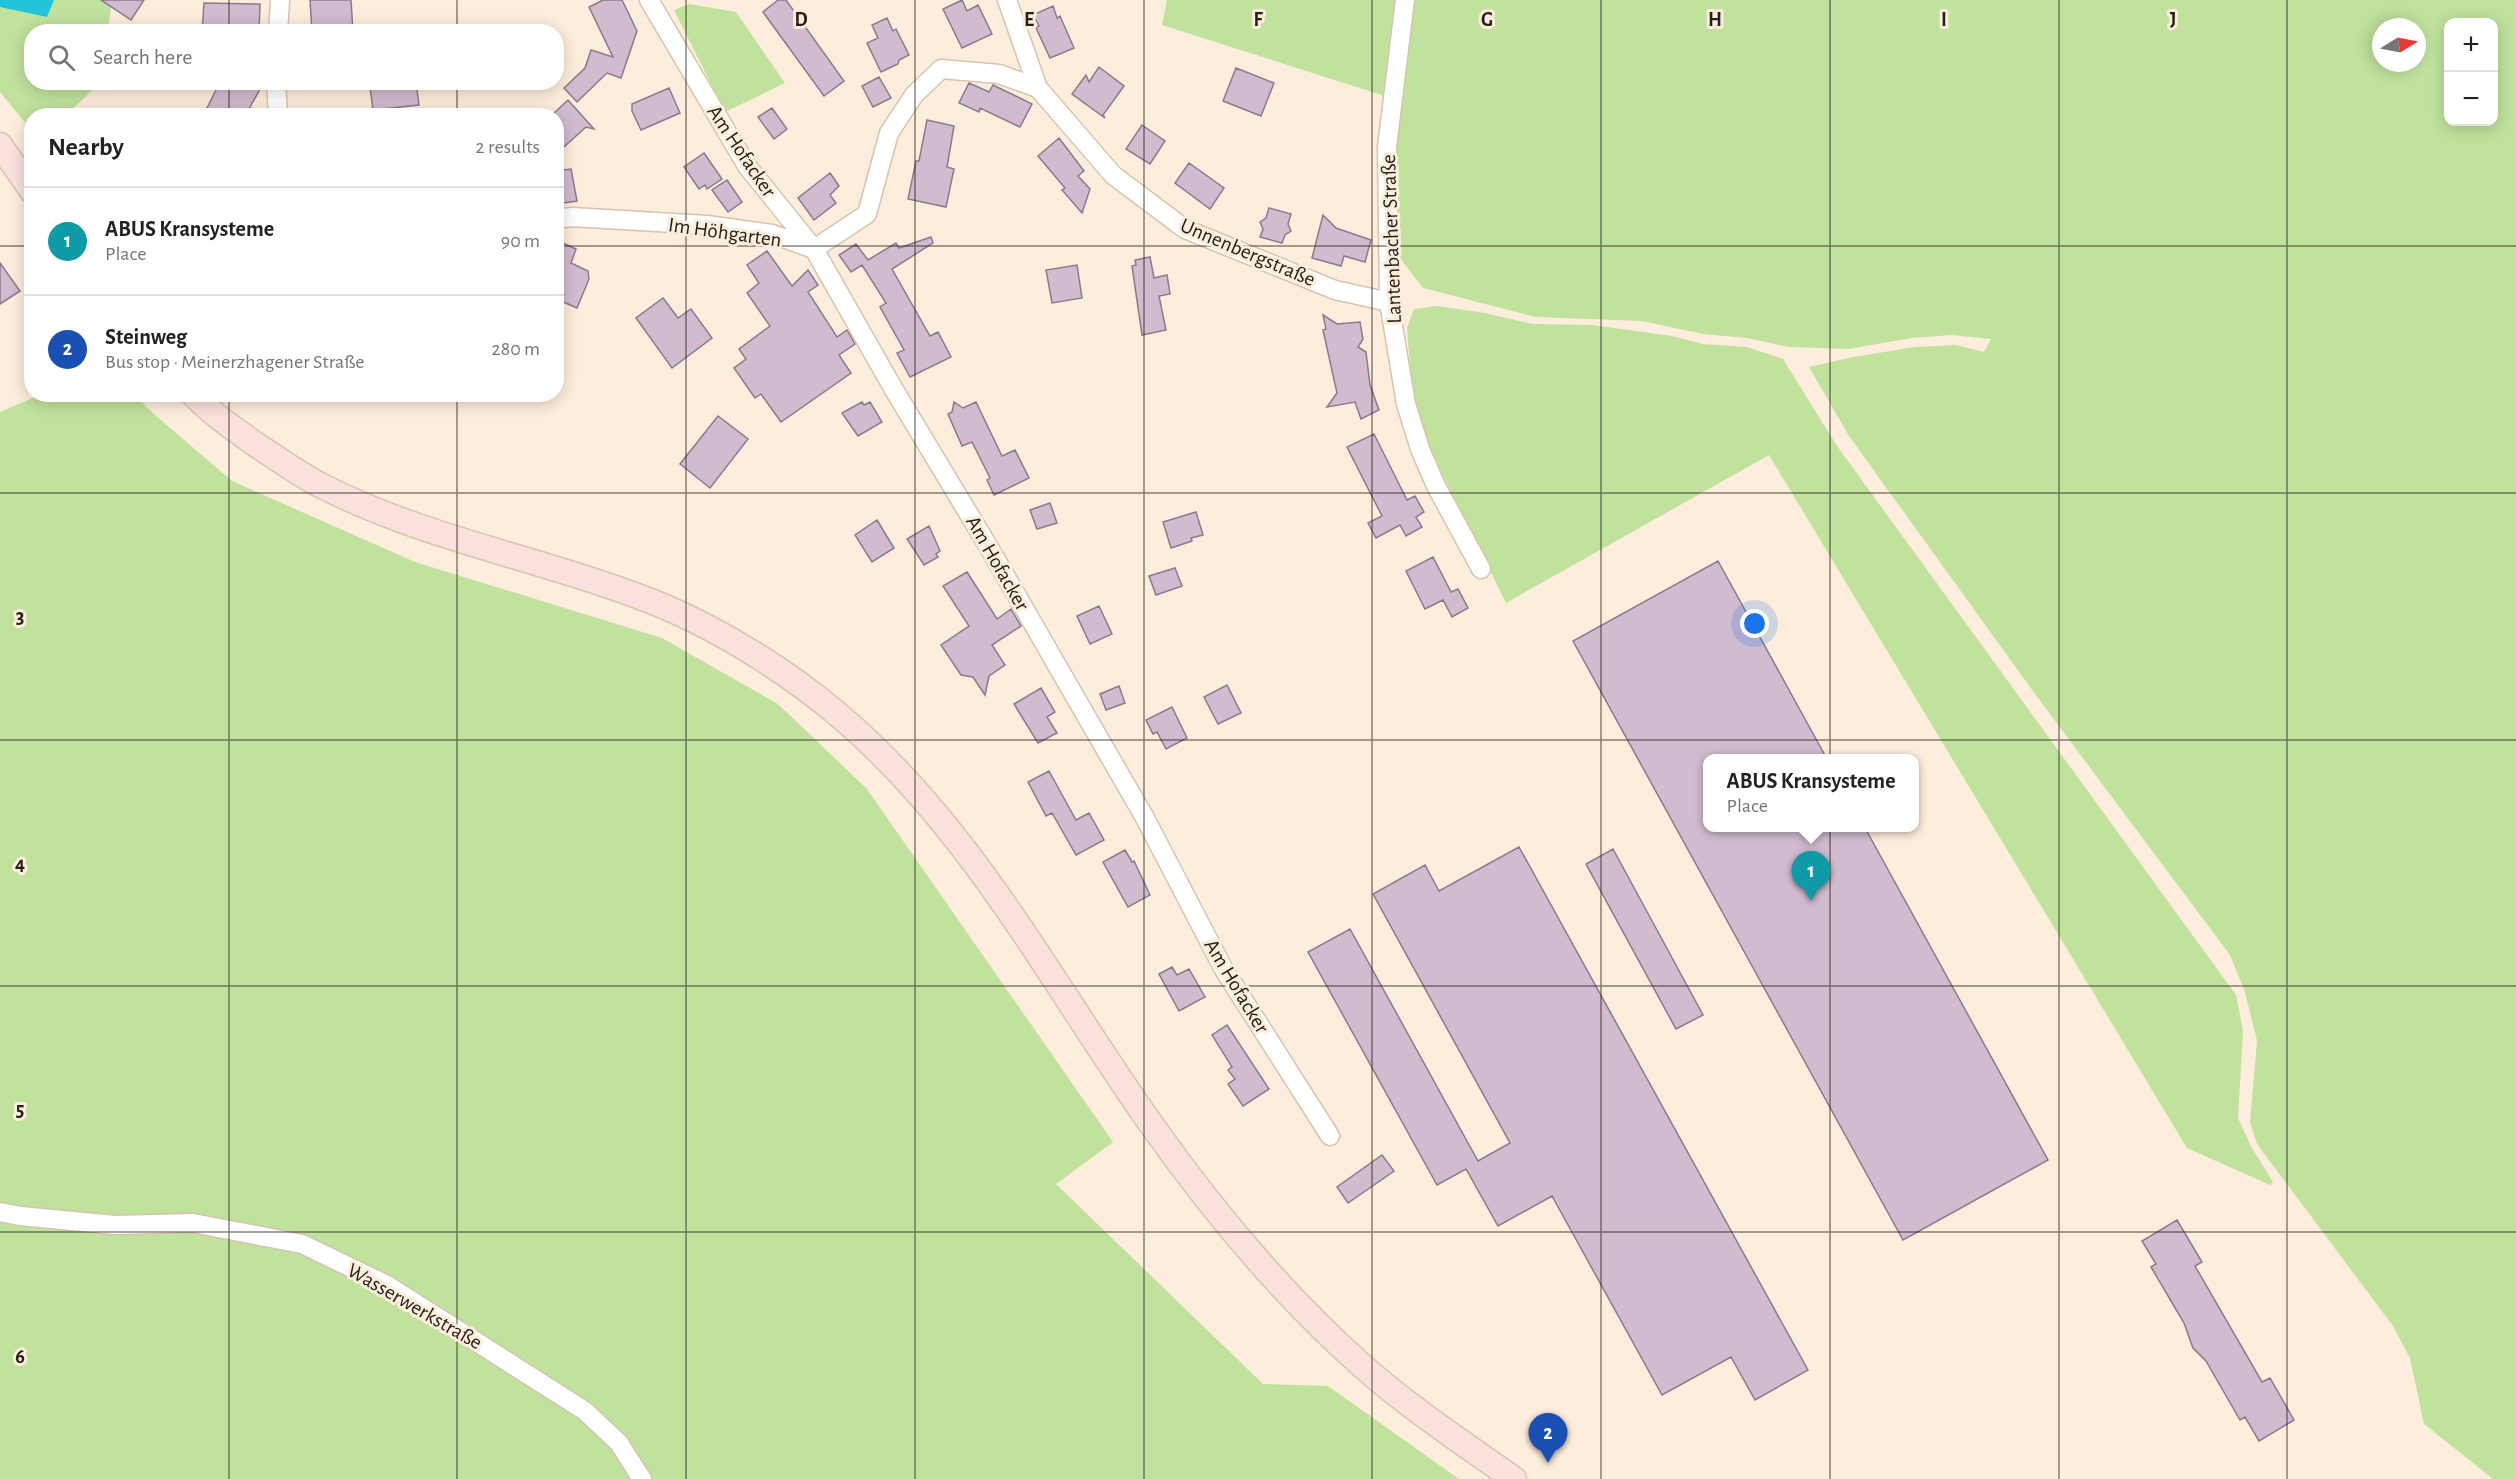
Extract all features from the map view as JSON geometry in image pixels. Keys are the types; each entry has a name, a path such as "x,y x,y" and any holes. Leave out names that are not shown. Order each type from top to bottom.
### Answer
{"main road":[{"path":"0,145 24,180"},
{"path":"201,402 212,414 321,486 414,525 552,567 663,607 714,632 790,678 832,710 876,750 933,810 977,865 1072,1003 1150,1123 1201,1191 1282,1287 1359,1363 1443,1430 1514,1479"}],"street":[{"path":"278,24 280,0"},
{"name":"Am Hofacker","path":"650,0 747,166 814,249 1140,808 1223,968 1330,1136"},
{"name":"Unnenbergstraße","path":"1007,0 1038,88 1113,175 1185,229 1335,290 1389,302"},
{"name":"Lantenbacher Straße","path":"1405,0 1387,147 1389,302 1406,404 1420,449 1436,486 1481,569"},
{"path":"814,249 867,214 889,133 914,95 941,69 999,74 1038,88"},
{"path":"276,90 278,108"},
{"name":"Im Höhgarten","path":"564,218 707,225 772,234 814,249"},
{"name":"Wasserwerkstraße","path":"0,1212 115,1226 193,1222 302,1244 387,1285 585,1411 619,1443 642,1479"}],"green space":[{"path":"0,0 112,0 109,24 24,24 24,90 93,90 73,108 24,108 24,121 0,92"},
{"path":"1167,0 1396,0 1385,96 1162,25"},
{"path":"1410,0 2516,0 2516,1479 2493,1479 2424,1424 2410,1358 2393,1326 2257,1144 2250,1122 2257,1041 2245,992 2230,955 2035,694 1849,436 1809,367 1915,347 1956,345 1984,352 1991,339 1951,335 1912,338 1848,349 1789,347 1747,338 1703,334 1642,321 1536,317 1423,288 1397,254 1395,149"},
{"path":"689,4 736,12 785,83 725,112 674,10"},
{"path":"1437,306 1485,313 1533,324 1592,325 1672,336 1703,344 1747,347 1783,359 1837,446 2236,995 2243,1031 2238,1118 2252,1148 2273,1182 2270,1185 2187,1148 1769,455 1506,603 1433,455 1413,401 1407,328 1414,309"},
{"path":"24,402 142,402 232,481 415,562 662,638 778,704 867,789 1113,1142 1056,1184 1263,1384 1328,1386 1459,1479 0,1479 0,412"}],"water":[{"path":"0,0 54,0 47,17 0,7"}],"building":[{"path":"101,0 144,0 131,20"},
{"path":"310,0 351,0 352,24 312,24"},
{"path":"603,0 622,0 637,31 621,78 607,73 577,102 564,88 585,68 591,50 613,57 589,7"},
{"path":"778,0 786,0 844,81 824,96 763,12"},
{"path":"962,0 967,11 978,5 992,34 962,48 943,9"},
{"path":"204,3 260,4 259,24 203,24"},
{"path":"1053,6 1074,48 1050,58 1036,28 1039,26 1033,15"},
{"path":"887,18 893,31 896,29 909,55 899,60 898,64 881,72 867,43 878,38 872,25"},
{"path":"1099,67 1124,86 1103,115 1105,118 1072,94 1086,75 1089,82"},
{"path":"1236,68 1274,83 1261,116 1223,101"},
{"path":"879,77 891,98 873,107 862,86"},
{"path":"969,83 989,92 993,85 1032,104 1020,127 980,108 979,112 959,103"},
{"path":"669,88 680,113 641,130 632,111 632,104"},
{"path":"216,90 260,90 249,108 207,108"},
{"path":"370,90 417,90 419,105 373,108"},
{"path":"568,100 594,129 586,127 564,147 564,108 560,108"},
{"path":"772,108 787,129 774,139 758,117"},
{"path":"927,120 954,126 947,167 954,169 946,207 908,199 916,161 919,161"},
{"path":"1142,125 1165,141 1150,164 1126,149"},
{"path":"1059,138 1084,171 1078,176 1090,189 1082,213 1062,190 1065,188 1038,156"},
{"path":"704,153 722,179 707,189 705,185 699,189 684,167"},
{"path":"1189,163 1224,188 1210,209 1175,183"},
{"path":"571,169 577,201 564,203 564,170"},
{"path":"830,173 839,186 830,195 836,203 814,220 798,198"},
{"path":"727,180 742,202 728,212 712,190"},
{"path":"1269,208 1291,214 1288,224 1291,231 1285,235 1282,243 1260,237 1263,229 1260,222 1266,218"},
{"path":"1323,215 1336,228 1371,240 1365,262 1344,256 1341,266 1312,258"},
{"path":"931,237 933,243 892,269 930,336 938,332 951,357 910,377 897,353 904,350 880,307 886,303 862,265 851,272 839,255 856,244 868,260 896,243 899,248"},
{"path":"564,244 576,249 571,263 588,271 589,279 577,308 564,302"},
{"path":"767,251 792,286 808,270 818,285 808,292 837,337 847,330 855,344 839,355 851,373 781,422 761,394 755,398 734,368 746,359 739,349 770,326 747,293 759,283 747,265"},
{"path":"1150,257 1154,278 1167,275 1170,294 1159,296 1166,330 1142,335 1132,266 1136,265 1135,260"},
{"path":"0,263 20,291 0,304"},
{"path":"1077,265 1082,298 1052,303 1046,270"},
{"path":"663,298 678,318 691,309 712,338 672,368 636,318"},
{"path":"1323,315 1337,324 1360,322 1363,339 1358,347 1366,352 1370,385 1379,410 1361,419 1355,402 1327,407 1337,393 1323,330 1326,329"},
{"path":"862,402 864,405 870,402 882,422 858,436 842,413"},
{"path":"954,402 963,408 976,402 1002,456 1015,450 1029,478 994,495 987,480 990,478 972,442 962,446 948,414 952,412"},
{"path":"718,416 748,439 710,488 680,464"},
{"path":"1374,434 1407,500 1415,496 1424,512 1416,517 1422,527 1406,536 1400,525 1376,538 1368,523 1382,516 1347,447"},
{"path":"1050,503 1057,523 1037,529 1030,510"},
{"path":"1196,512 1203,535 1171,548 1163,522"},
{"path":"877,520 894,548 872,562 855,535"},
{"path":"929,526 940,551 936,554 938,557 924,565 907,539"},
{"path":"1433,557 1451,592 1458,589 1468,608 1452,617 1443,600 1425,609 1406,571"},
{"path":"1718,561 1824,754 1703,754 1703,832 1867,832 2048,1160 1903,1240 1573,641"},
{"path":"1175,568 1182,586 1156,595 1149,576"},
{"path":"967,572 997,619 1011,609 1021,626 992,645 1005,665 989,676 985,695 973,677 961,675 941,645 969,626 943,586"},
{"path":"1099,606 1112,634 1090,644 1077,616"},
{"path":"1227,685 1241,713 1218,724 1204,697"},
{"path":"1119,686 1125,703 1106,710 1100,694"},
{"path":"1041,688 1055,712 1047,717 1057,733 1038,743 1014,704"},
{"path":"1172,707 1187,738 1166,749 1157,732 1153,734 1146,720"},
{"path":"1049,771 1076,820 1089,813 1104,840 1076,855 1052,813 1046,816 1028,782"},
{"path":"1519,847 1808,1370 1755,1400 1731,1357 1662,1395 1552,1196 1498,1226 1466,1169 1437,1185 1308,952 1350,929 1478,1161 1510,1143 1373,894 1425,865 1439,891"},
{"path":"1613,849 1703,1015 1676,1029 1586,864"},
{"path":"1125,850 1132,862 1134,861 1150,895 1128,907 1103,862"},
{"path":"1172,967 1177,975 1189,969 1205,997 1179,1011 1159,974"},
{"path":"1227,1025 1269,1089 1243,1106 1228,1084 1235,1079 1228,1070 1232,1067 1212,1035"},
{"path":"1382,1155 1394,1171 1348,1203 1337,1187"},
{"path":"2177,1220 2202,1262 2195,1266 2262,1382 2270,1378 2294,1420 2259,1441 2245,1417 2240,1420 2206,1361 2193,1348 2184,1323 2151,1267 2156,1264 2142,1241"}],"place":[{"name":"ABUS Kransysteme","path":"1811,901"},
{"name":"Steinweg","path":"1548,1463"}]}
